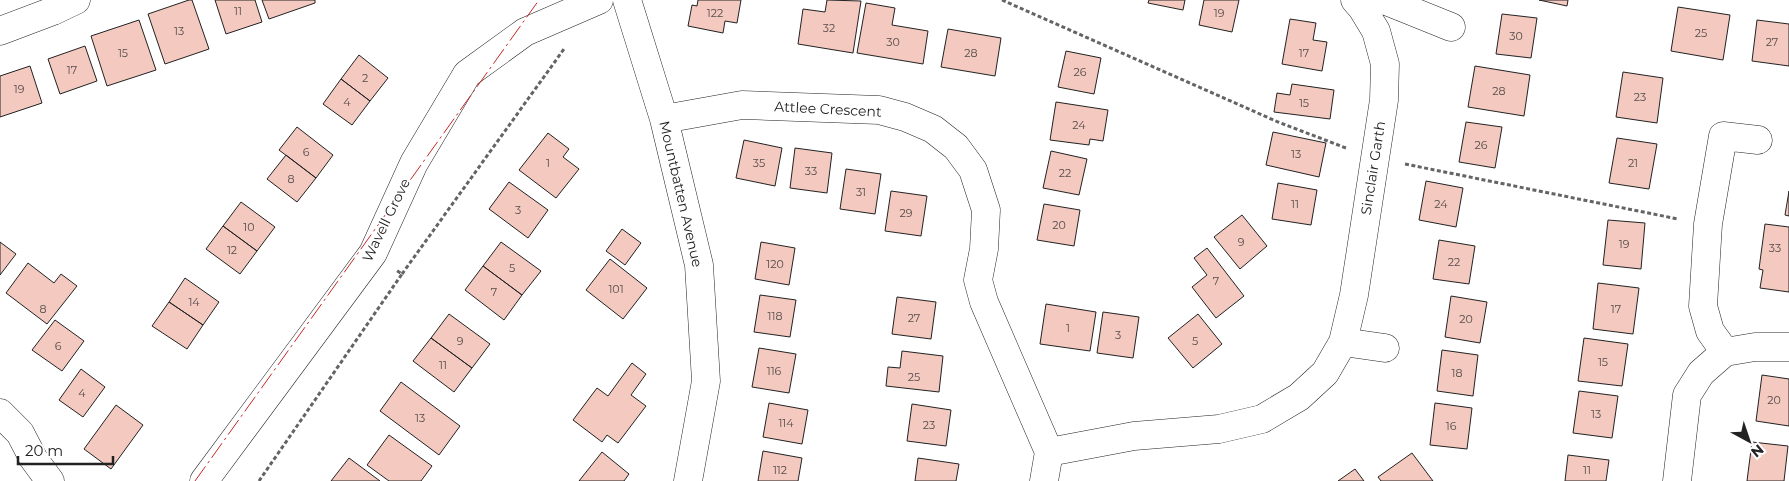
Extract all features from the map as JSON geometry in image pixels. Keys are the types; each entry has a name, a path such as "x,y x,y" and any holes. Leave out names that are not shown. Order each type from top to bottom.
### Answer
{"street":[{"path":"0,31 76,0"},
{"name":"Wavell Grove","path":"204,481 373,253 414,163 467,74 525,32 598,0"},
{"name":"Mountbatten Avenue","path":"627,0 664,119 699,265 706,381 688,481"},
{"name":"Sinclair Garth","path":"1050,452 1134,436 1218,429 1262,419 1299,397 1325,373 1343,342 1354,295 1384,100 1385,64 1376,31 1355,0"},
{"path":"1384,0 1450,27"},
{"name":"Attlee Crescent","path":"664,119 742,105 879,110 905,117 933,129 956,147 973,170 986,210 984,249 978,280 984,302 1050,452"},
{"path":"1725,352 1710,331 1703,306 1708,224 1723,136 1758,140"},
{"path":"1343,342 1385,348"},
{"path":"1677,481 1687,395 1702,373 1725,352 1755,347 1789,347"},
{"path":"0,413 20,433 33,458 50,481"},
{"path":"1044,481 1050,452"}],"path":[{"path":"259,481 402,274 564,48"},
{"path":"373,253 402,274"}],"building":[{"path":"192,0 209,49 165,64 148,14"},
{"path":"215,0 255,0 262,22 226,34"},
{"path":"262,0 315,0 315,3 269,19"},
{"path":"698,0 741,0 737,23 725,21 723,33 688,26 692,5 697,6"},
{"path":"827,0 861,1 853,53 798,44 803,9 825,12"},
{"path":"1149,0 1185,0 1183,10 1148,3"},
{"path":"1204,0 1239,0 1232,32 1199,25"},
{"path":"1539,0 1568,0 1567,6"},
{"path":"866,3 895,8 892,25 928,31 923,64 857,53"},
{"path":"1678,7 1730,15 1723,60 1671,51"},
{"path":"1502,14 1537,18 1531,58 1496,54"},
{"path":"1290,19 1316,23 1313,40 1327,42 1322,71 1282,64"},
{"path":"139,20 156,70 107,86 91,36"},
{"path":"1757,20 1789,24 1789,66 1752,61"},
{"path":"948,29 1001,38 995,76 941,67"},
{"path":"85,46 97,81 60,94 48,59"},
{"path":"1066,51 1101,58 1094,94 1058,87"},
{"path":"359,55 388,78 370,101 341,79"},
{"path":"30,66 42,103 0,117 0,76"},
{"path":"1475,66 1530,75 1524,116 1468,107"},
{"path":"1623,72 1663,78 1657,123 1616,117"},
{"path":"341,79 370,101 352,125 323,104"},
{"path":"1292,84 1334,90 1330,119 1274,112 1277,93 1290,95"},
{"path":"1056,102 1108,110 1103,141 1090,139 1089,145 1050,140"},
{"path":"1466,122 1502,127 1495,168 1459,162"},
{"path":"297,127 333,155 316,178 279,150"},
{"path":"1273,132 1326,143 1319,177 1266,165"},
{"path":"548,133 569,149 563,157 579,169 556,198 519,170"},
{"path":"1617,138 1657,144 1649,189 1609,183"},
{"path":"744,140 782,148 775,186 736,178"},
{"path":"795,148 832,153 827,193 790,188"},
{"path":"1051,151 1087,159 1079,195 1043,188"},
{"path":"286,155 316,178 297,202 267,179"},
{"path":"846,169 881,174 875,214 840,209"},
{"path":"1426,181 1463,188 1456,227 1419,220"},
{"path":"509,182 548,210 528,238 489,209"},
{"path":"1278,183 1317,190 1311,225 1272,219"},
{"path":"891,191 927,196 921,236 885,231"},
{"path":"1789,191 1789,216 1785,215"},
{"path":"241,202 275,227 257,251 223,226"},
{"path":"1044,204 1080,210 1074,246 1037,240"},
{"path":"1242,215 1267,246 1240,269 1214,237"},
{"path":"1608,220 1645,223 1641,269 1603,265"},
{"path":"1765,224 1789,227 1789,292 1760,288 1763,270 1759,269"},
{"path":"223,226 257,251 240,274 206,249"},
{"path":"622,229 641,243 625,265 606,251"},
{"path":"1439,240 1475,246 1469,284 1433,279"},
{"path":"0,242 16,254 0,275"},
{"path":"501,242 541,271 522,295 483,266"},
{"path":"761,242 795,248 789,285 755,279"},
{"path":"1207,248 1244,296 1216,318 1192,287 1207,275 1194,258"},
{"path":"610,259 647,288 623,319 586,290"},
{"path":"28,263 54,283 61,274 77,286 47,324 6,293"},
{"path":"483,266 522,295 504,320 465,290"},
{"path":"185,278 219,302 203,325 169,302"},
{"path":"1598,283 1639,288 1633,334 1593,329"},
{"path":"760,295 796,300 790,337 754,332"},
{"path":"1451,296 1487,302 1480,343 1445,337"},
{"path":"897,297 936,302 931,339 892,334"},
{"path":"169,302 203,325 187,349 152,326"},
{"path":"1046,304 1096,312 1090,351 1040,344"},
{"path":"1103,312 1139,317 1133,358 1097,353"},
{"path":"449,314 490,344 472,368 431,338"},
{"path":"1198,314 1222,344 1193,368 1168,338"},
{"path":"55,320 84,341 62,371 32,350"},
{"path":"431,338 472,368 454,392 413,361"},
{"path":"1584,338 1628,344 1622,386 1578,381"},
{"path":"759,348 796,354 789,393 752,387"},
{"path":"1442,350 1478,355 1473,396 1437,391"},
{"path":"902,351 943,356 939,392 886,386 888,367 900,368"},
{"path":"632,363 646,374 631,395 646,406 618,443 607,435 602,442 573,420 597,388 608,396"},
{"path":"81,369 105,387 83,417 59,400"},
{"path":"1762,375 1789,379 1789,426 1756,421"},
{"path":"401,382 460,426 439,455 380,411"},
{"path":"1579,391 1618,396 1612,438 1573,433"},
{"path":"769,403 808,410 802,444 763,437"},
{"path":"1435,403 1472,408 1467,449 1430,445"},
{"path":"912,404 951,410 946,446 907,441"},
{"path":"116,405 143,425 111,469 84,449"},
{"path":"389,435 432,466 421,481 389,481 367,465"},
{"path":"1752,442 1788,446 1784,481 1747,481"},
{"path":"763,451 802,458 798,481 758,481"},
{"path":"602,452 629,474 624,481 579,481"},
{"path":"1412,453 1433,481 1381,481 1378,477"},
{"path":"1568,455 1609,460 1606,481 1565,481"},
{"path":"349,458 380,481 331,481"},
{"path":"918,458 959,464 956,481 915,481"},
{"path":"1355,469 1364,481 1338,481"}],"power":[{"path":"195,481 539,0"}]}
